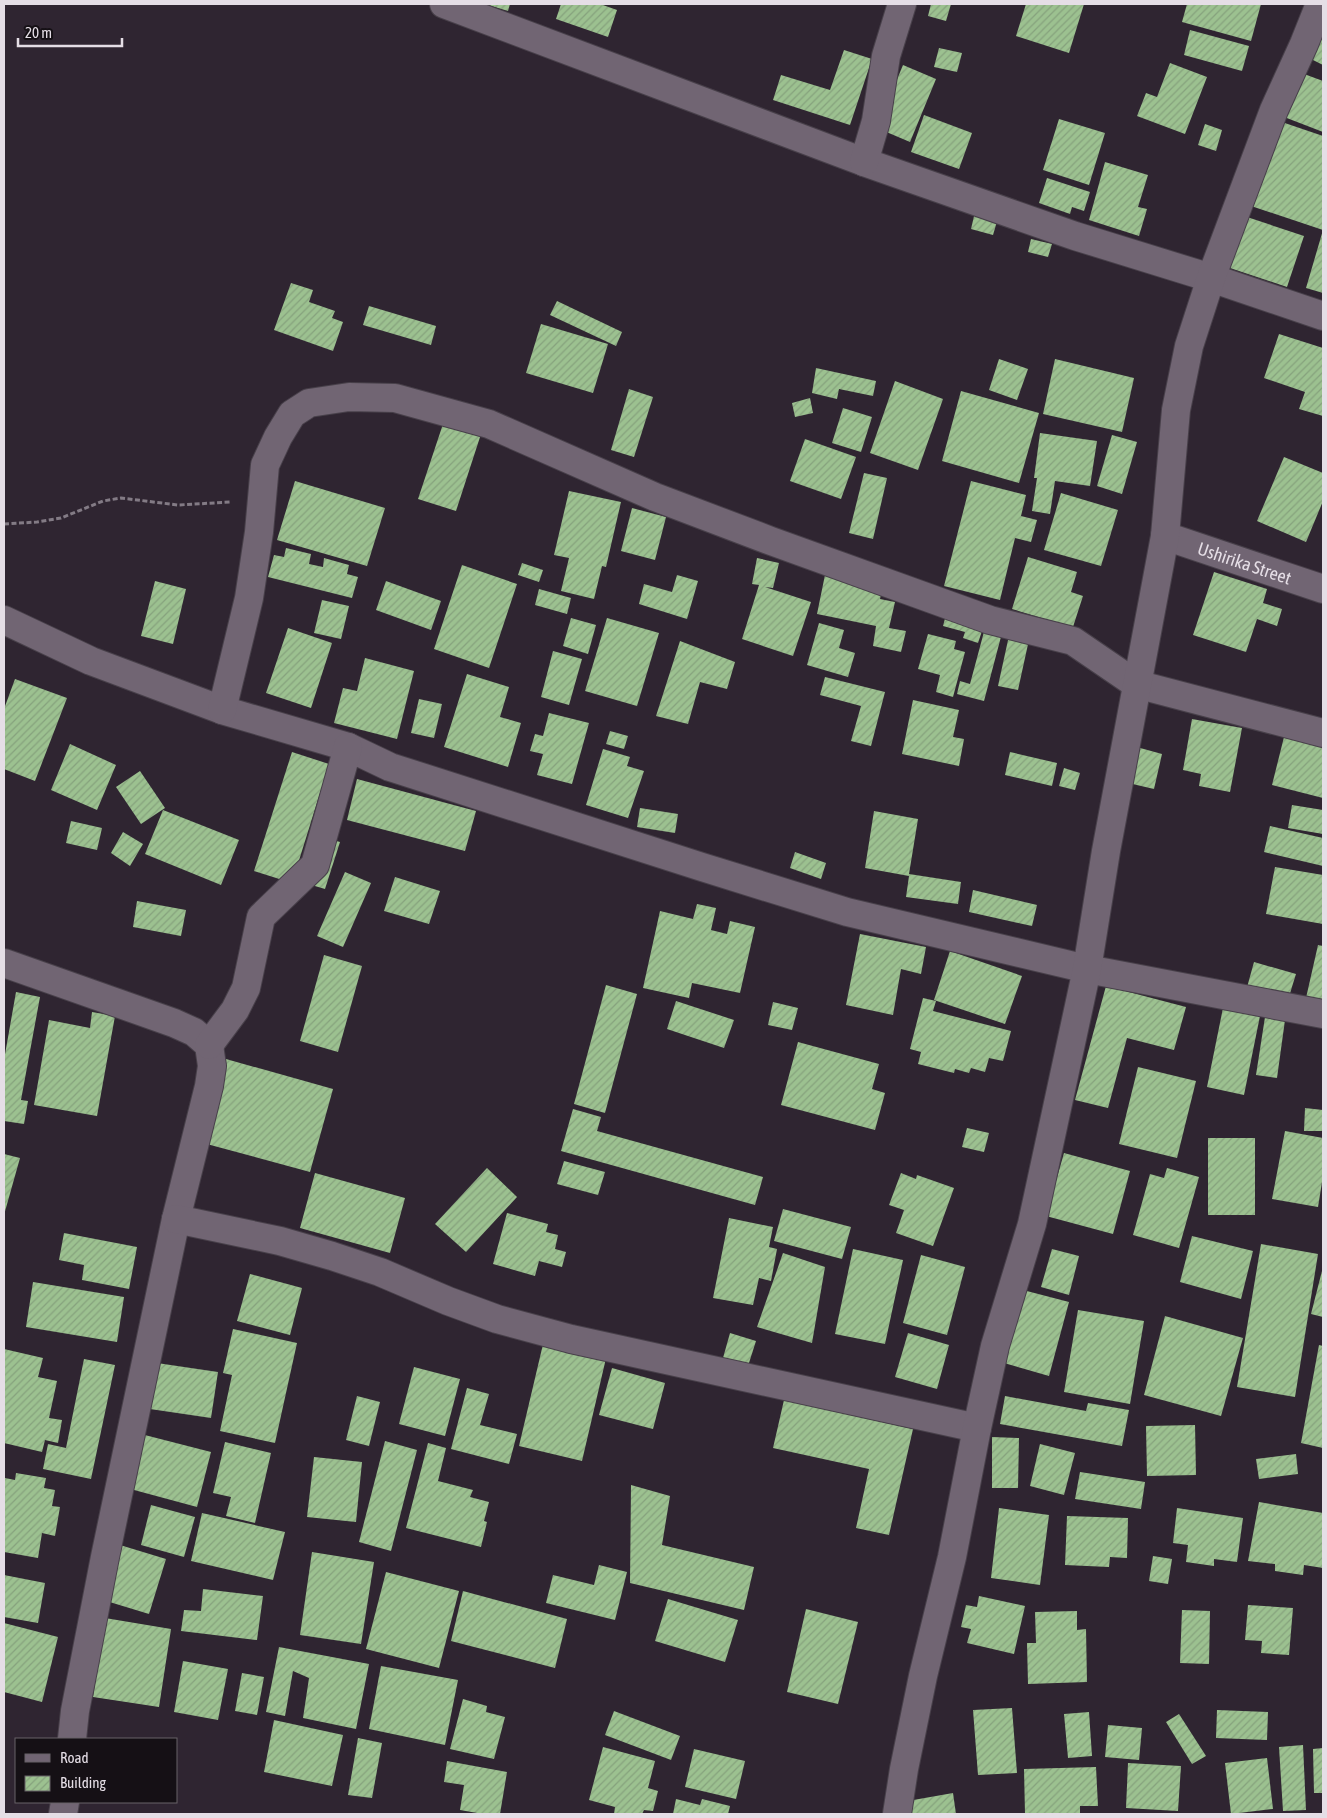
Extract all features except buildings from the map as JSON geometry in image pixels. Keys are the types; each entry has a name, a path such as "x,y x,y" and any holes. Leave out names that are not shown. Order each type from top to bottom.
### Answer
{"street":[{"path":"444,4 864,162 1075,236 1211,278 1323,316"},
{"path":"864,162 876,122 886,56 902,4"},
{"path":"897,1814 923,1676 952,1557 995,1346 1032,1224 1087,969 1136,684 1165,536 1176,410 1189,346 1211,278 1274,110 1320,4"},
{"path":"222,710 249,598 265,465 278,437 292,414 309,403 349,396 395,398 489,424 656,497 771,541 990,620 1074,641 1136,684 1323,733"},
{"name":"Ushirika Street","path":"1165,536 1323,589"},
{"path":"4,620 91,661 222,710 348,747 390,767 848,912 1087,969 1323,1014"},
{"path":"209,1045 235,1010 246,988 261,917 315,865 348,747"},
{"path":"4,963 174,1023 194,1032 209,1045 212,1066 209,1086 176,1219 103,1566 75,1711 72,1738"},
{"path":"176,1219 280,1241 332,1256 380,1272 448,1301 497,1319 571,1339 977,1428"}],"path":[{"path":"4,524 61,518 103,501 121,498 178,505 214,504 262,498"}]}
